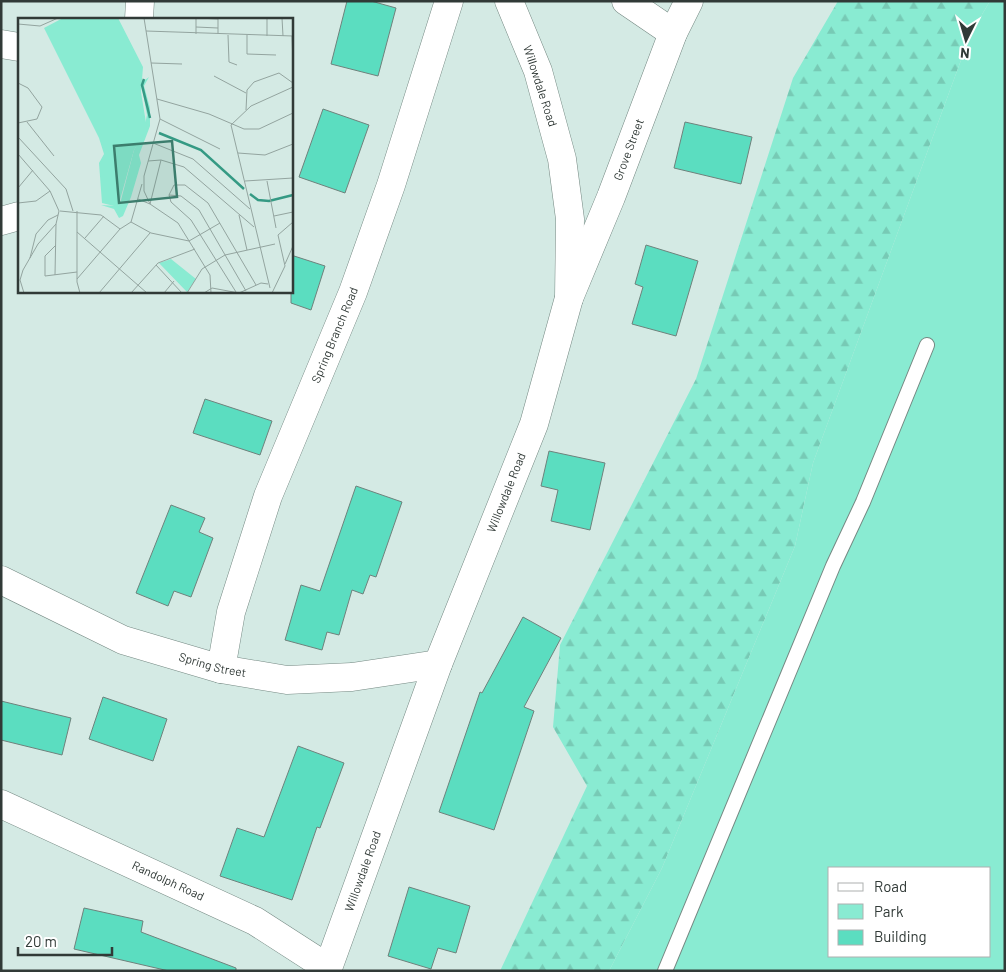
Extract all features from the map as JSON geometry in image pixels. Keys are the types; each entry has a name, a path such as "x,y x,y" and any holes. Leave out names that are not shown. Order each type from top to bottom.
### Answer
{"street":[{"path":"139,18 140,1"},
{"name":"Spring Branch Road","path":"221,669 231,612 268,496 353,292 391,185 450,1"},
{"name":"Willowdale Road","path":"328,969 438,664 534,424 569,298 570,219 562,159 538,71 510,1"},
{"path":"626,1 673,33"},
{"name":"Grove Street","path":"569,298 611,197 673,33 688,1"},
{"path":"1,44 18,47"},
{"path":"1,221 18,216"},
{"name":"Spring Street","path":"1,580 124,640 221,669 287,680 352,678 438,664"},
{"name":"Randolph Road","path":"1,804 255,921 328,969"}],"lane":[{"path":"665,971 833,566 863,502 927,345"}],"green space":[{"path":"838,1 990,1 971,33 813,463 795,546 662,868 609,971 500,971 587,786 553,727 560,645 696,379 793,78"},
{"path":"990,1 1005,1 1005,971 609,971 662,868 795,546 813,463 971,33"}],"building":[{"path":"347,1 371,1 396,8 378,76 331,64"},
{"path":"323,109 369,125 345,193 299,177"},
{"path":"685,122 752,137 741,184 674,168"},
{"path":"646,245 698,261 676,336 632,324 643,287 635,284"},
{"path":"292,255 325,266 311,310 291,303"},
{"path":"205,399 272,421 260,455 193,433"},
{"path":"549,451 605,463 590,530 551,521 558,490 541,486"},
{"path":"356,486 402,502 376,577 370,575 363,594 352,590 339,635 327,632 322,650 285,640 301,585 320,591"},
{"path":"171,505 205,518 199,532 213,538 191,597 174,591 168,606 136,593"},
{"path":"523,617 561,638 524,707 534,711 494,830 439,812 480,692 482,693"},
{"path":"103,697 167,719 153,761 89,739"},
{"path":"1,701 71,718 62,755 1,740"},
{"path":"298,746 344,763 320,828 317,827 292,900 220,876 237,828 264,837"},
{"path":"409,887 470,906 456,953 438,948 431,969 388,956"},
{"path":"84,908 143,921 141,932 236,968 236,971 169,971 74,949"}]}
